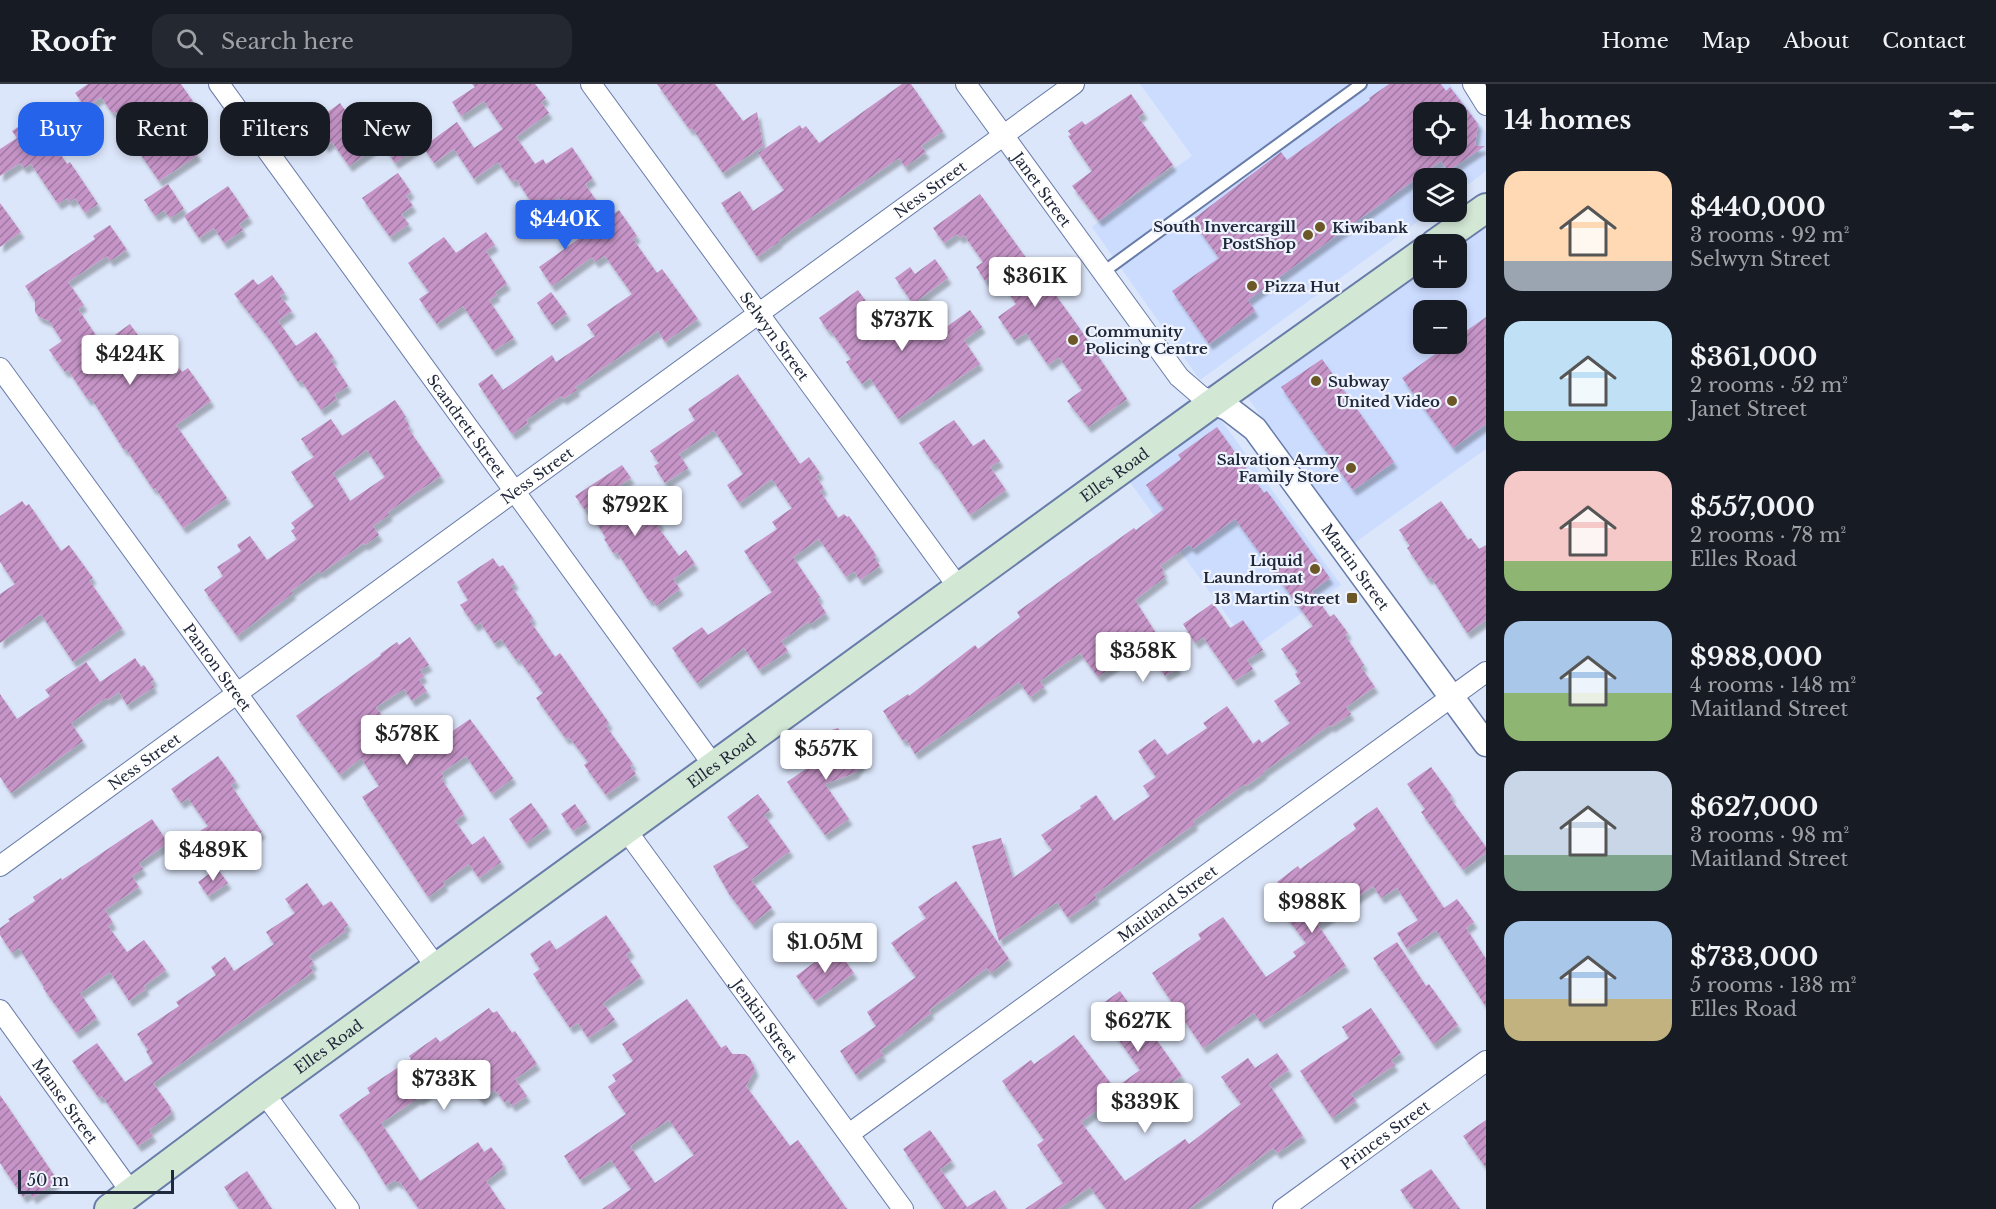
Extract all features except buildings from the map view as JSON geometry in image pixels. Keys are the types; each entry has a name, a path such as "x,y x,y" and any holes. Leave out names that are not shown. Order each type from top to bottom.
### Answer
{"main road":[{"path":"1449,234 1486,208"},
{"name":"Elles Road","path":"108,1209 1214,402 1413,260"}],"street":[{"name":"Scandrett Street","path":"219,84 714,766"},
{"name":"Selwyn Street","path":"591,84 959,588"},
{"name":"Janet Street","path":"966,84 1179,377 1201,396 1214,402"},
{"name":"Ness Street","path":"0,866 1074,84"},
{"name":"Panton Street","path":"0,368 437,968"},
{"name":"Martin Street","path":"1214,402 1236,413 1255,429 1486,744"},
{"name":"Maitland Street","path":"849,1134 1486,672"},
{"name":"Jenkin Street","path":"626,830 903,1209"},
{"name":"Manse Street","path":"0,1010 131,1192"},
{"name":"Princes Street","path":"1282,1209 1486,1061"},
{"path":"264,1093 349,1209"}],"lane":[{"path":"1102,273 1361,84"}],"shaded area":[{"path":"1140,84 1450,84 1463,102 1413,102 1413,156 1467,156 1467,107 1486,133 1486,171 1467,185 1467,168 1413,168 1413,222 1417,222 1200,380 1092,227 1192,156"},
{"path":"1486,227 1486,449 1353,544 1245,394 1413,277 1413,288 1467,288 1467,240"},
{"path":"1213,409 1341,585 1251,649 1124,474"}],"place":[{"name":"Kiwibank","path":"1320,227"},
{"name":"South Invercargill PostShop","path":"1308,235"},
{"name":"Pizza Hut","path":"1252,286"},
{"name":"Community Policing Centre","path":"1073,340"},
{"name":"Subway","path":"1316,381"},
{"name":"United Video","path":"1452,401"},
{"name":"Salvation Army Family Store","path":"1351,468"},
{"name":"Liquid Laundromat","path":"1315,569"},
{"name":"13 Martin Street","path":"1352,598"}]}
